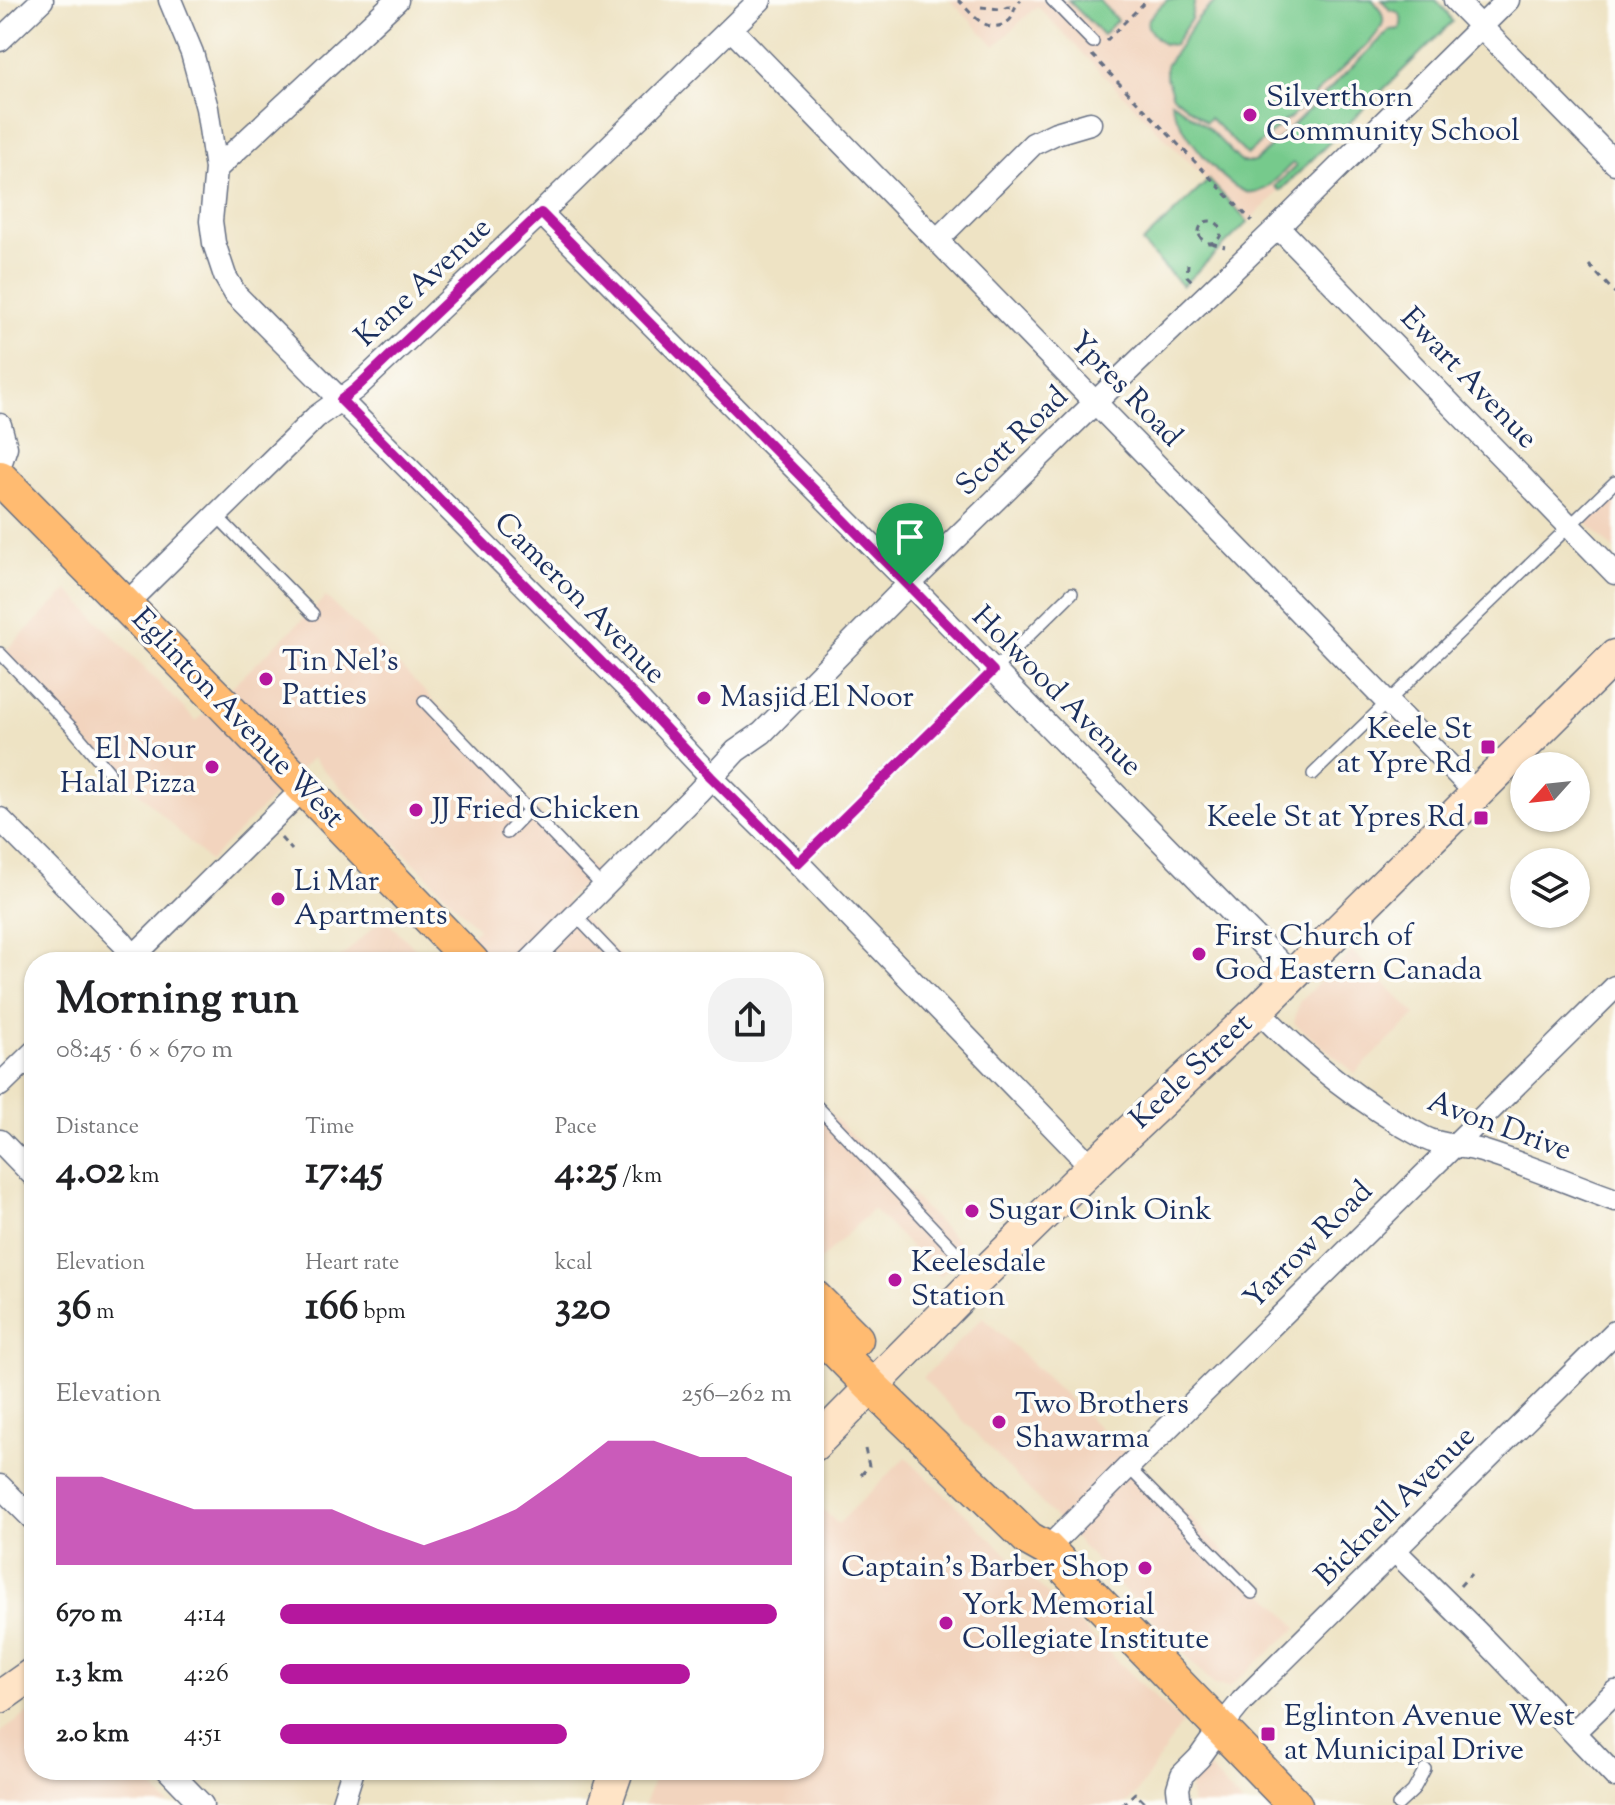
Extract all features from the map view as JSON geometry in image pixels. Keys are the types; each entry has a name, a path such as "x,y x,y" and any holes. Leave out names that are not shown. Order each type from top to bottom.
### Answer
{"main road":[{"name":"Eglinton Avenue West","path":"4,486 304,788 456,952"},
{"name":"Keele Street","path":"824,1435 980,1277 1258,1010 1615,656"},
{"path":"824,1310 879,1379"},
{"path":"824,1336 943,1429 1041,1526 1047,1549 1295,1805"},
{"path":"0,1697 24,1680"},
{"path":"605,1805 614,1780"}],"street":[{"path":"0,40 42,0"},
{"name":"Cameron Avenue","path":"170,0 192,53 207,108 216,169 211,221 214,243 225,276 236,295 634,695 1092,1167"},
{"path":"216,169 397,0"},
{"name":"Kane Avenue","path":"125,605 316,417 356,388 760,0"},
{"path":"1455,0 1615,163"},
{"name":"Scott Road","path":"539,952 736,751 762,733 1508,0"},
{"name":"Ypres Road","path":"731,29 1476,793"},
{"path":"937,240 1033,144 1090,123"},
{"name":"Holwood Avenue","path":"541,213 1292,975"},
{"name":"Ewart Avenue","path":"1278,227 1615,573"},
{"path":"0,425 6,447 4,486"},
{"path":"141,952 304,788"},
{"path":"0,819 122,942 128,952"},
{"name":"Yarrow Road","path":"1047,1549 1615,987"},
{"name":"Avon Drive","path":"1258,1010 1280,1034 1349,1090 1426,1138 1480,1150 1615,1200"},
{"path":"0,1085 24,1062"},
{"path":"0,1141 24,1166"},
{"name":"Bicknell Avenue","path":"1180,1805 1178,1788 1182,1775 1242,1701 1615,1332"},
{"path":"0,1486 24,1510"},
{"path":"1395,1551 1615,1776"},
{"path":"1574,1732 1615,1692"},
{"path":"178,1780 202,1805"},
{"path":"342,1805 350,1780"}],"lane":[{"path":"1052,0 1093,42"},
{"path":"1313,774 1615,482"},
{"path":"216,515 313,614"},
{"path":"798,863 1072,593"},
{"path":"0,653 109,772"},
{"path":"424,701 603,887"},
{"path":"507,833 529,810"},
{"path":"575,915 610,952"},
{"path":"824,1113 980,1277"},
{"path":"1128,1467 1252,1593"},
{"path":"1398,1805 1413,1791 1425,1769"}],"path":[{"path":"958,0 980,22 992,27 1010,20 1014,6"},
{"path":"981,7 1000,9 1014,6 1021,0"},
{"path":"1108,38 1147,0"},
{"path":"1091,55 1252,221"},
{"path":"1211,243 1218,240 1220,230 1217,224 1210,222 1201,226 1199,233 1205,242 1225,247"},
{"path":"1589,265 1615,293"},
{"path":"861,1475 869,1466 865,1449"},
{"path":"1453,1593 1471,1574"},
{"path":"1122,1805 1135,1793 1147,1805"}],"shaded area":[{"name":"Silverthorn Community School","path":"950,0 1436,0 1452,22 1248,222 1037,6 995,46"},
{"path":"1615,485 1615,551 1581,517"},
{"path":"68,590 196,721 326,597 407,673 596,872 566,900 616,952 455,952 478,928 312,758 209,861 0,656"},
{"path":"383,918 419,952 347,952"},
{"path":"1352,951 1416,1015 1355,1073 1294,1023 1299,1002"},
{"path":"824,1107 966,1250 940,1277 873,1209 824,1256"},
{"path":"983,1317 1148,1474 1298,1627 1229,1687 1214,1685 923,1378"},
{"name":"York Memorial Collegiate Institute","path":"906,1457 1182,1723 1137,1793 1124,1805 644,1805 653,1780 824,1780 824,1511 838,1524"},
{"path":"24,1716 24,1780 145,1780 169,1805 0,1805 0,1733"},
{"path":"1209,1768 1243,1805 1191,1805 1190,1786"}],"green space":[{"path":"1068,0 1099,0 1117,20 1103,35"},
{"path":"1167,0 1195,0 1191,19 1174,45 1163,44 1148,26 1150,17"},
{"path":"1217,0 1373,0 1383,21 1370,42 1247,155 1210,118 1206,122 1173,96 1166,77 1166,66 1198,18"},
{"path":"1382,0 1436,0 1452,22 1280,191 1275,186 1296,166 1293,163 1259,192 1243,191 1230,183 1192,141 1174,112 1171,101 1207,127 1241,162 1255,162 1390,30 1400,29 1399,14 1390,10"},
{"path":"1209,180 1248,222 1182,286 1142,243"}],"place":[{"name":"Silverthorn Community School","path":"1250,115"},
{"name":"Tin Nel's Patties","path":"266,679"},
{"name":"Masjid El Noor","path":"704,698"},
{"name":"Keele St at Ypre Rd","path":"1488,747"},
{"name":"El Nour Halal Pizza","path":"212,767"},
{"name":"JJ Fried Chicken","path":"416,810"},
{"name":"Keele St at Ypres Rd","path":"1481,818"},
{"name":"Li Mar Apartments","path":"278,899"},
{"name":"First Church of God Eastern Canada","path":"1199,954"},
{"name":"Sugar Oink Oink","path":"972,1211"},
{"name":"Keelesdale Station","path":"895,1280"},
{"name":"Two Brothers Shawarma","path":"999,1422"},
{"name":"Captain's Barber Shop","path":"1145,1568"},
{"name":"York Memorial Collegiate Institute","path":"946,1623"},
{"name":"Eglinton Avenue West at Municipal Drive","path":"1268,1734"}],"route":[{"path":"541,213 910,585 993,671 798,863 341,400 541,213"}]}
